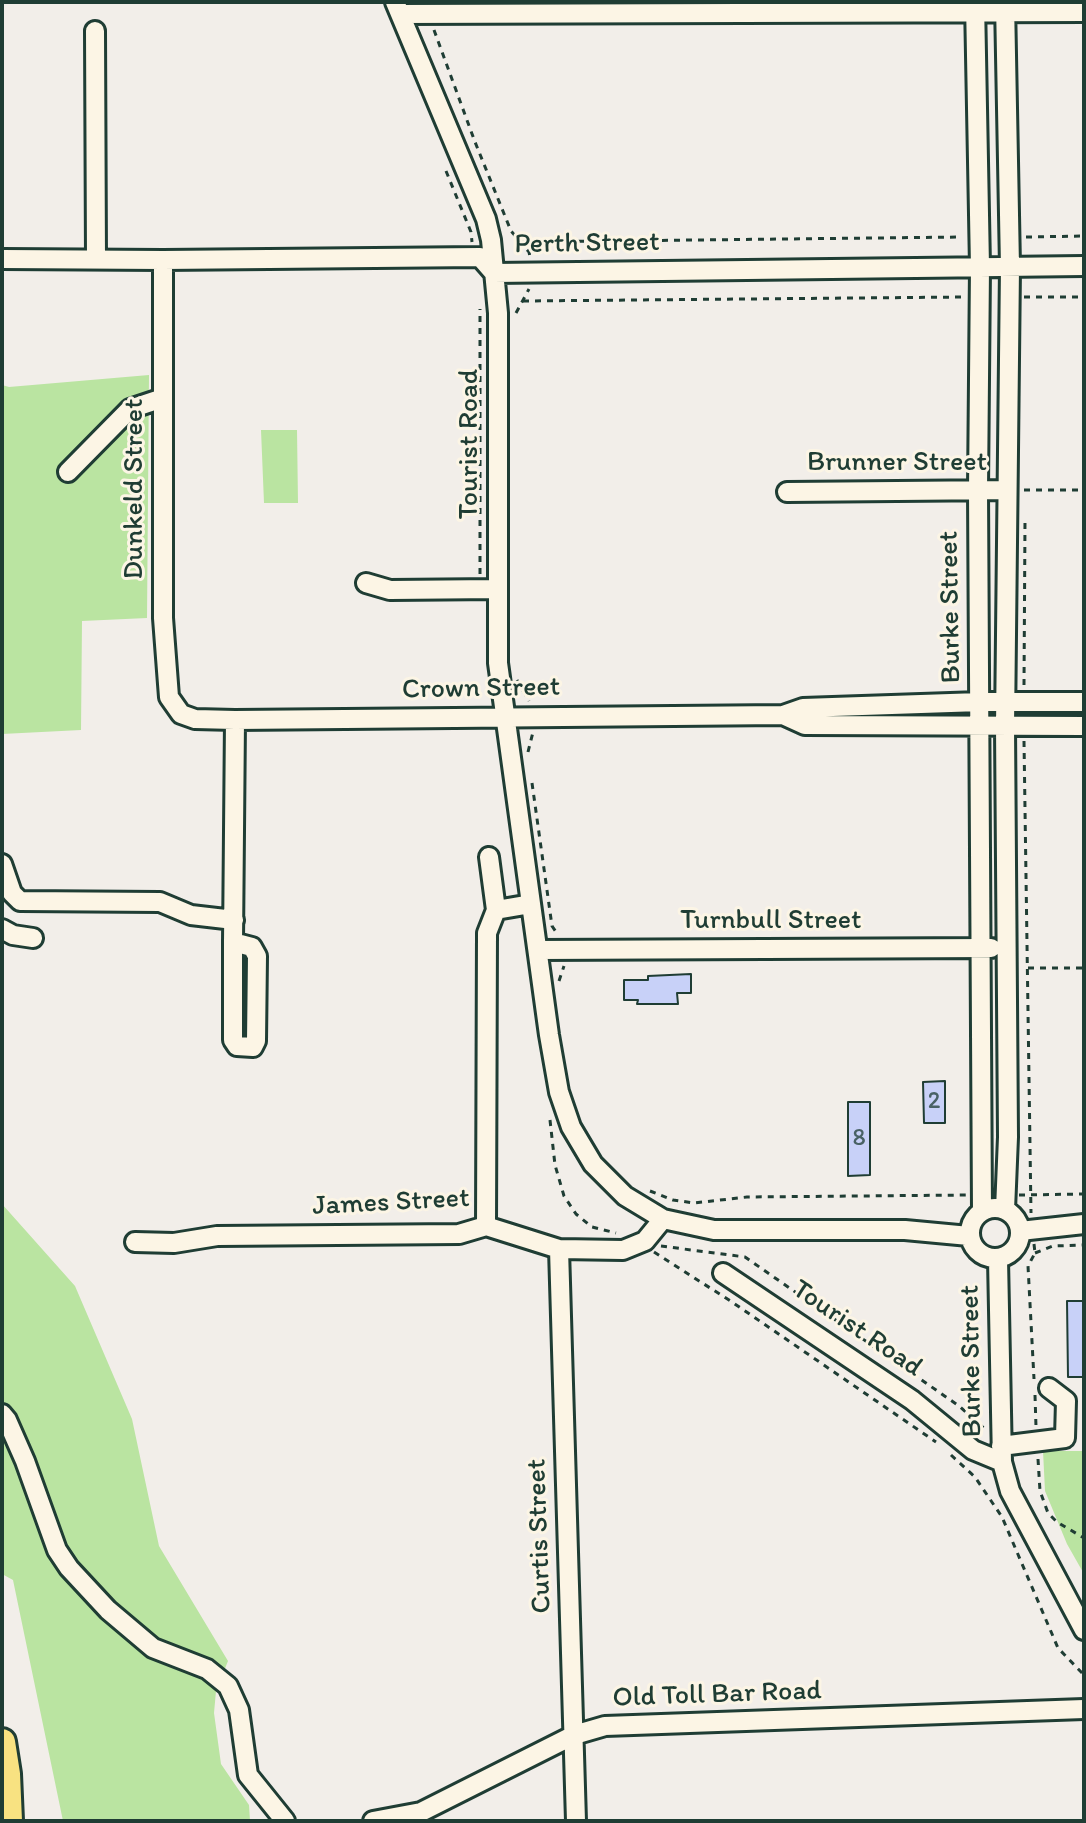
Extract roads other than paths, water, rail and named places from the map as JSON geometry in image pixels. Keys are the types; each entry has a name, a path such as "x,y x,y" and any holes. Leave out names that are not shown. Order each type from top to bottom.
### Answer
{"highway":[{"path":"2,1742 9,1821"}],"street":[{"name":"Burke Street","path":"975,7 980,267 978,490 982,1203"},
{"path":"398,8 1005,7 1084,12"},
{"name":"Burke Street","path":"1005,7 1010,237 1006,702 1015,726 1005,947 1008,1137 1005,1202"},
{"name":"Tourist Road","path":"398,8 486,219 498,313 488,589 559,1092 571,1127 593,1164 625,1196 663,1219"},
{"path":"95,31 96,259"},
{"name":"Perth Street","path":"2,259 480,257 494,273 1084,266"},
{"name":"Dunkeld Street","path":"163,260 163,618 169,697 181,714"},
{"path":"68,472 130,409 163,398"},
{"name":"Brunner Street","path":"787,492 1006,490"},
{"path":"366,583 390,590 488,589"},
{"name":"Crown Street","path":"181,714 195,719 235,720 783,715 803,708 1084,702"},
{"name":"Crown Street","path":"783,715 805,725 1084,726"},
{"path":"233,1040 235,720"},
{"path":"486,1226 487,933 496,910 489,857"},
{"path":"2,864 12,893 20,901 160,902 191,915 234,920"},
{"path":"496,910 531,904"},
{"path":"2,929 13,935 33,938"},
{"name":"Turnbull Street","path":"538,950 1005,947"},
{"path":"1005,1202 1020,1231 1020,1238 1012,1252 998,1259 975,1250 969,1236 972,1221 982,1203 997,1208 1005,1202"},
{"path":"663,1219 714,1230 905,1230 969,1236"},
{"name":"James Street","path":"135,1242 174,1243 217,1236 459,1234 486,1226 559,1249 623,1250 645,1241 663,1219"},
{"path":"1020,1231 1084,1224"},
{"name":"Curtis Street","path":"559,1249 576,1821"},
{"name":"Burke Street","path":"998,1259 998,1447"},
{"name":"Tourist Road","path":"723,1273 912,1400 973,1450 998,1447"},
{"path":"1049,1388 1066,1401 1065,1438 998,1447 1010,1491 1084,1630"},
{"path":"2,1414 25,1461 57,1550 108,1610 153,1648 207,1669 228,1686 239,1710 248,1775 285,1821"},
{"name":"Old Toll Bar Road","path":"373,1821 421,1812 574,1735 605,1726 1084,1709"}]}
